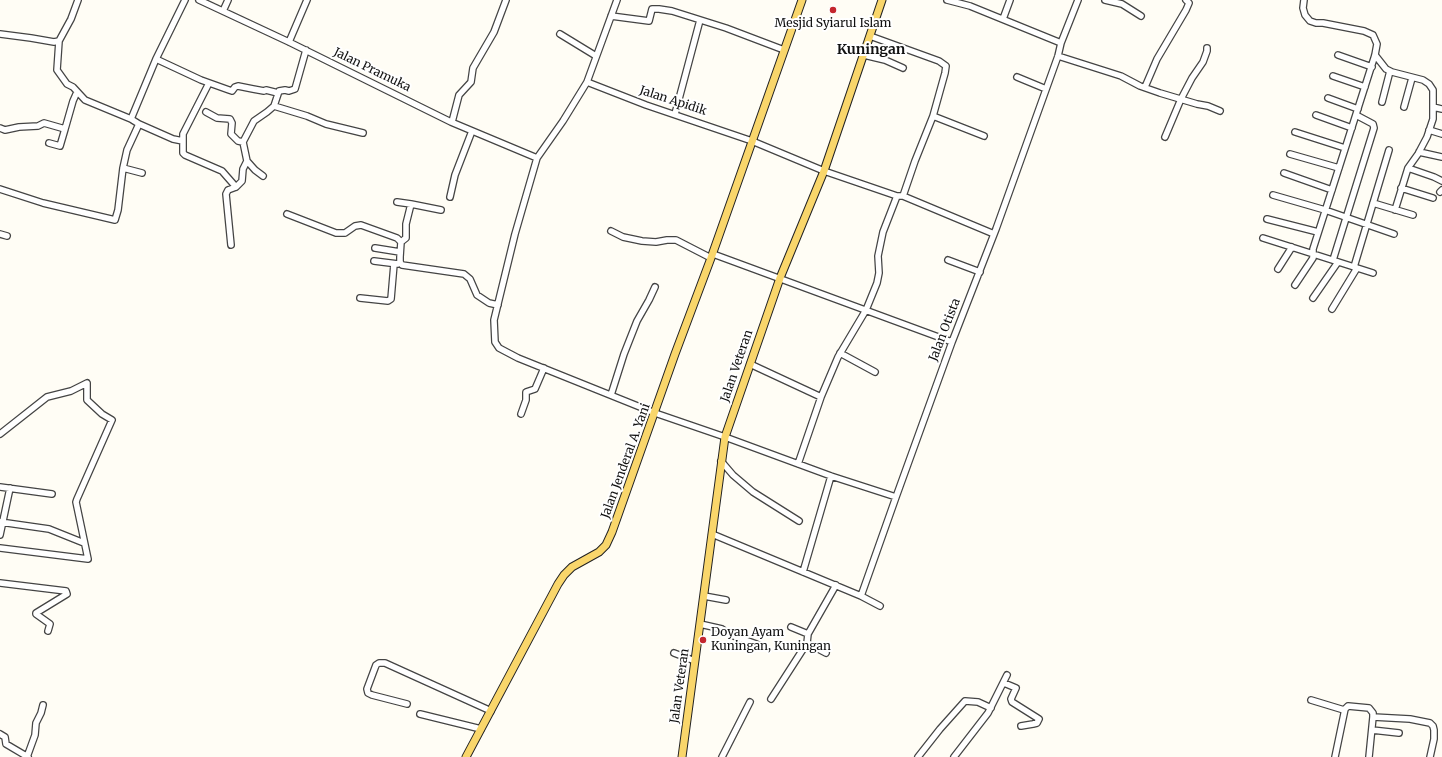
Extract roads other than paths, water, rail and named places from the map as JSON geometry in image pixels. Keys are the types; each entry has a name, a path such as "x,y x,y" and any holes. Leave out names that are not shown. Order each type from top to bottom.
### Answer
{"main road":[{"name":"Jalan Jenderal A. Yani","path":"466,757 558,584 572,567 598,552 606,545 612,532 675,354 712,256 802,0"},
{"name":"Jalan Veteran","path":"682,757 725,437 780,278 824,171 882,0"}],"street":[{"path":"78,0 71,19 59,42 57,70 67,84 73,86 85,100 95,105 131,119 173,139 182,141"},
{"path":"131,119 156,59 185,0"},
{"name":"Jalan Pramuka","path":"199,0 306,50 452,122 537,158"},
{"path":"223,11 228,0"},
{"path":"289,42 307,0"},
{"path":"452,122 452,116 459,95 471,82 473,68 494,32 506,0"},
{"path":"617,0 587,82 563,121 537,158 515,234 494,320 494,338 499,348 518,358 655,413 896,498"},
{"path":"947,0 970,6 1061,43"},
{"path":"1003,19 1010,0"},
{"name":"Jalan Otista","path":"861,596 952,342 994,234 1058,56 1061,43 1078,0"},
{"path":"1105,0 1122,4 1141,16"},
{"path":"1145,87 1157,59 1186,10 1189,2 1186,0"},
{"path":"1295,285 1313,258 1313,249 1318,232 1372,67 1377,44 1373,34 1310,21 1305,15 1303,8 1304,0"},
{"path":"611,16 648,21 652,9 672,11 726,28 784,50"},
{"path":"675,114 700,20"},
{"path":"0,34 59,42"},
{"path":"560,34 596,56"},
{"path":"870,36 939,61 944,63 946,66 933,116 903,196 994,234"},
{"path":"1165,137 1181,99 1192,78 1203,62 1207,51 1206,48"},
{"path":"156,59 209,83 231,91 238,86 253,90 266,90 278,93 279,91 289,91 295,89 306,50"},
{"path":"864,55 884,60 903,68"},
{"path":"1338,55 1372,67"},
{"path":"1375,55 1386,69 1422,80 1429,84 1433,90 1433,119 1420,152 1408,168 1395,210"},
{"path":"1058,56 1120,76 1140,86 1160,93 1208,106 1220,111"},
{"path":"1382,102 1390,71"},
{"path":"1333,76 1365,87"},
{"path":"1017,77 1046,89"},
{"path":"1404,107 1412,78"},
{"name":"Jalan Apidik","path":"587,82 752,140 824,171 897,196 903,196"},
{"path":"209,83 184,134 182,141 183,153 222,171 236,187"},
{"path":"49,143 60,146 77,92"},
{"path":"263,176 255,170 248,161 243,142 254,121 274,106 278,93"},
{"path":"1328,98 1358,109"},
{"path":"274,106 307,116 326,124 363,133"},
{"path":"1433,107 1442,110"},
{"path":"206,112 216,118 230,119 232,123 231,134 238,141 243,142"},
{"path":"1316,115 1352,128"},
{"path":"1313,298 1335,261 1346,217 1374,128 1373,124 1356,115"},
{"path":"933,116 984,136"},
{"path":"0,128 5,130 19,127 38,126 44,123 65,129"},
{"path":"0,189 43,203 115,220 118,210 123,168 127,150 139,124"},
{"path":"1429,130 1442,134"},
{"path":"450,197 455,175 472,131"},
{"path":"1295,132 1345,148"},
{"path":"1332,309 1355,268 1389,150"},
{"path":"1420,152 1442,158"},
{"path":"1290,154 1339,168"},
{"path":"231,245 226,194 228,190 236,187 242,181 243,169 248,161"},
{"path":"123,168 142,174"},
{"path":"1408,168 1442,181"},
{"path":"1284,173 1332,190"},
{"path":"1401,188 1433,198"},
{"path":"1273,195 1325,210 1394,234"},
{"path":"798,464 821,397 840,353 866,310 879,273 878,256 883,232 897,196"},
{"path":"397,202 441,210"},
{"path":"1373,203 1413,215"},
{"path":"402,264 400,262 401,242 406,238 406,224 411,204"},
{"path":"287,214 336,233 342,234 355,226 362,226 397,238 401,242"},
{"path":"1267,219 1318,232"},
{"path":"611,231 623,237 642,242 676,240 712,256 780,278 952,342"},
{"path":"0,234 7,236"},
{"path":"1263,238 1313,253 1373,274"},
{"path":"1278,269 1292,247"},
{"path":"375,248 400,252"},
{"path":"948,260 980,272"},
{"path":"374,261 464,274 470,279 477,295 489,303 498,305"},
{"path":"360,298 388,301 391,299 394,264"},
{"path":"611,395 624,354 637,321 655,286"},
{"path":"840,353 875,372"},
{"path":"750,364 821,397"},
{"path":"521,414 526,400 526,392 535,389 544,368"},
{"path":"0,434 47,397 71,391 87,383 87,400 102,414 112,420 76,502 87,559 0,548"},
{"path":"721,461 733,475 753,492 799,521"},
{"path":"803,572 831,476"},
{"path":"0,487 52,494"},
{"path":"0,535 10,488"},
{"path":"2,522 49,529 84,543"},
{"path":"712,534 836,585 880,606"},
{"path":"0,583 66,591 67,593 63,597 36,613 50,624 48,631"},
{"path":"771,699 807,643 808,634 836,585"},
{"path":"704,596 726,600"},
{"path":"700,624 722,629 731,635 762,646"},
{"path":"791,627 808,634"},
{"path":"807,643 826,652"},
{"path":"674,653 695,661"},
{"path":"407,704 368,693 367,689 376,665 379,663 385,663 491,711"},
{"path":"954,757 991,708 1007,675"},
{"path":"1004,683 1016,688 1011,699 1012,702 1040,719 1037,723 1021,726"},
{"path":"1311,700 1344,710"},
{"path":"918,757 965,701 978,702 991,708"},
{"path":"722,757 750,702"},
{"path":"0,734 5,737 6,744 28,757 33,744 36,723 43,705"},
{"path":"1335,757 1344,710 1348,706 1369,708 1373,713 1369,757"},
{"path":"420,714 481,729"},
{"path":"1373,717 1410,719 1430,723 1434,730 1434,739 1430,757"},
{"path":"1372,730 1399,733"}],"place":[{"name":"Mesjid Syiarul Islam","path":"833,10"},
{"name":"Doyan Ayam Kuningan, Kuningan","path":"703,640"}],"district":[{"name":"Kuningan","path":"871,50"}]}
